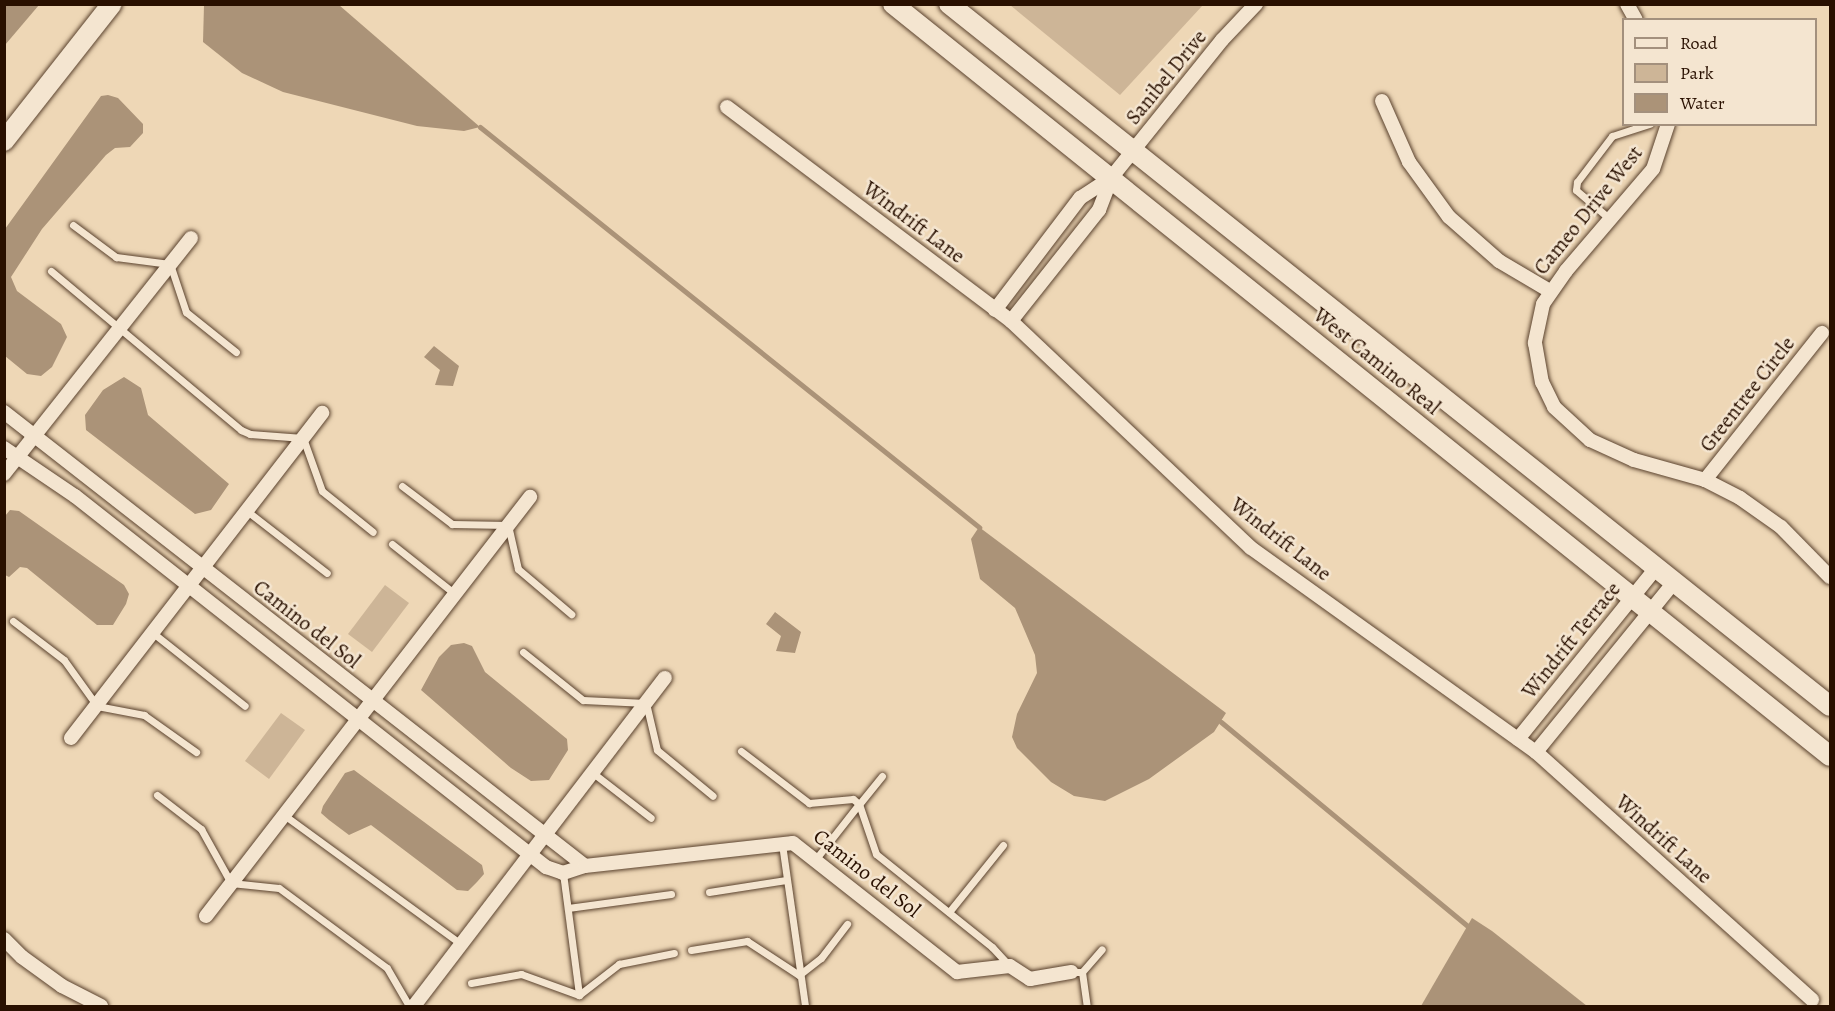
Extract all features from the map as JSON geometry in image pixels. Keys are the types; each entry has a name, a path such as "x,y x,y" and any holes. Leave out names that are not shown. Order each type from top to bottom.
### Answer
{"street":[{"path":"4,141 112,4"},
{"name":"West Camino Real","path":"893,4 1830,756"},
{"name":"West Camino Real","path":"949,4 1830,706"},
{"name":"Sanibel Drive","path":"1011,321 1099,210 1111,178 1222,40 1256,4"},
{"path":"1382,101 1409,162 1449,217 1499,261 1550,291"},
{"name":"Windrift Lane","path":"727,107 1011,321 1251,548 1536,752 1812,1000"},
{"name":"Cameo Drive West","path":"1667,126 1653,169 1550,291 1536,329 1536,357 1542,382 1554,407 1590,440 1634,460 1705,480 1781,527 1830,577"},
{"name":"Sanibel Drive","path":"996,310 1080,198 1111,178"},
{"path":"4,474 191,238"},
{"name":"Greentree Circle","path":"1705,480 1822,333"},
{"name":"Camino del Sol","path":"4,412 585,867"},
{"path":"71,738 322,413"},
{"name":"Camino del Sol","path":"4,448 75,496 546,867 563,873 585,867 793,843 957,972 1010,966"},
{"path":"206,916 530,497"},
{"name":"Windrift Terrace","path":"1518,739 1656,568"},
{"name":"Windrift Terrace","path":"1536,752 1674,582"},
{"path":"412,1006 665,678"},
{"path":"4,939 21,957 62,986 101,1006"},
{"path":"1010,966 1030,979 1076,972"}],"lane":[{"path":"1611,220 1576,190 1577,182 1612,136 1644,126"},
{"path":"73,225 116,257 170,264 186,312 236,352"},
{"path":"51,271 121,327 241,430 250,434 303,438 322,491 373,532"},
{"path":"402,486 453,524 508,525 518,569 571,614"},
{"path":"247,511 327,573"},
{"path":"392,544 455,594"},
{"path":"13,621 64,660 97,705 144,715 196,752"},
{"path":"153,633 245,706"},
{"path":"523,652 583,700 646,703 657,750 713,796"},
{"path":"741,751 808,803 853,799 859,804 876,854 949,912 1010,966"},
{"path":"593,772 651,818"},
{"path":"815,860 882,776"},
{"path":"157,795 201,830 231,883 279,888 387,968 412,1006"},
{"path":"284,815 461,944"},
{"path":"782,844 805,1005"},
{"path":"949,912 1003,845"},
{"path":"563,873 579,995"},
{"path":"709,892 786,880"},
{"path":"568,908 671,894"},
{"path":"799,975 821,958 846,924"},
{"path":"691,950 747,941 799,975"},
{"path":"1087,1006 1076,972 1102,949"},
{"path":"579,995 619,964 674,953"},
{"path":"471,983 521,974 579,995"}],"green space":[{"path":"1010,5 1203,5 1120,95"},
{"path":"385,585 409,603 372,652 348,634"},
{"path":"281,713 305,730 269,779 245,761"}],"water":[{"path":"4,5 39,5 5,45"},
{"path":"204,5 339,5 480,127 464,131 417,126 283,92 242,73 203,42"},
{"path":"108,95 118,98 143,124 143,133 130,147 115,148 106,155 42,229 11,277 17,291 61,324 67,337 52,367 41,376 27,374 5,356 5,229 101,96"},
{"path":"434,346 459,366 453,386 435,385 440,370 424,357"},
{"path":"124,377 141,388 148,415 229,484 211,510 195,514 86,430 85,415 103,390"},
{"path":"10,510 19,511 124,585 129,594 126,604 113,625 97,625 27,568 20,567 9,577 5,575 5,516"},
{"path":"979,527 1226,713 1214,732 1149,779 1105,801 1074,796 1051,782 1017,748 1012,737 1017,714 1037,673 1035,655 1015,608 980,579 971,539"},
{"path":"775,612 801,632 795,653 776,651 781,636 766,624"},
{"path":"464,643 472,646 485,672 567,739 568,750 549,780 531,781 511,768 421,690 439,657 451,645"},
{"path":"354,770 482,865 484,874 468,891 457,890 371,825 349,835 329,820 321,813 323,806 345,773"},
{"path":"1472,918 1492,931 1587,1006 1421,1006"}],"waterway":[{"path":"480,127 979,527"},
{"path":"1221,722 1468,926"}]}
